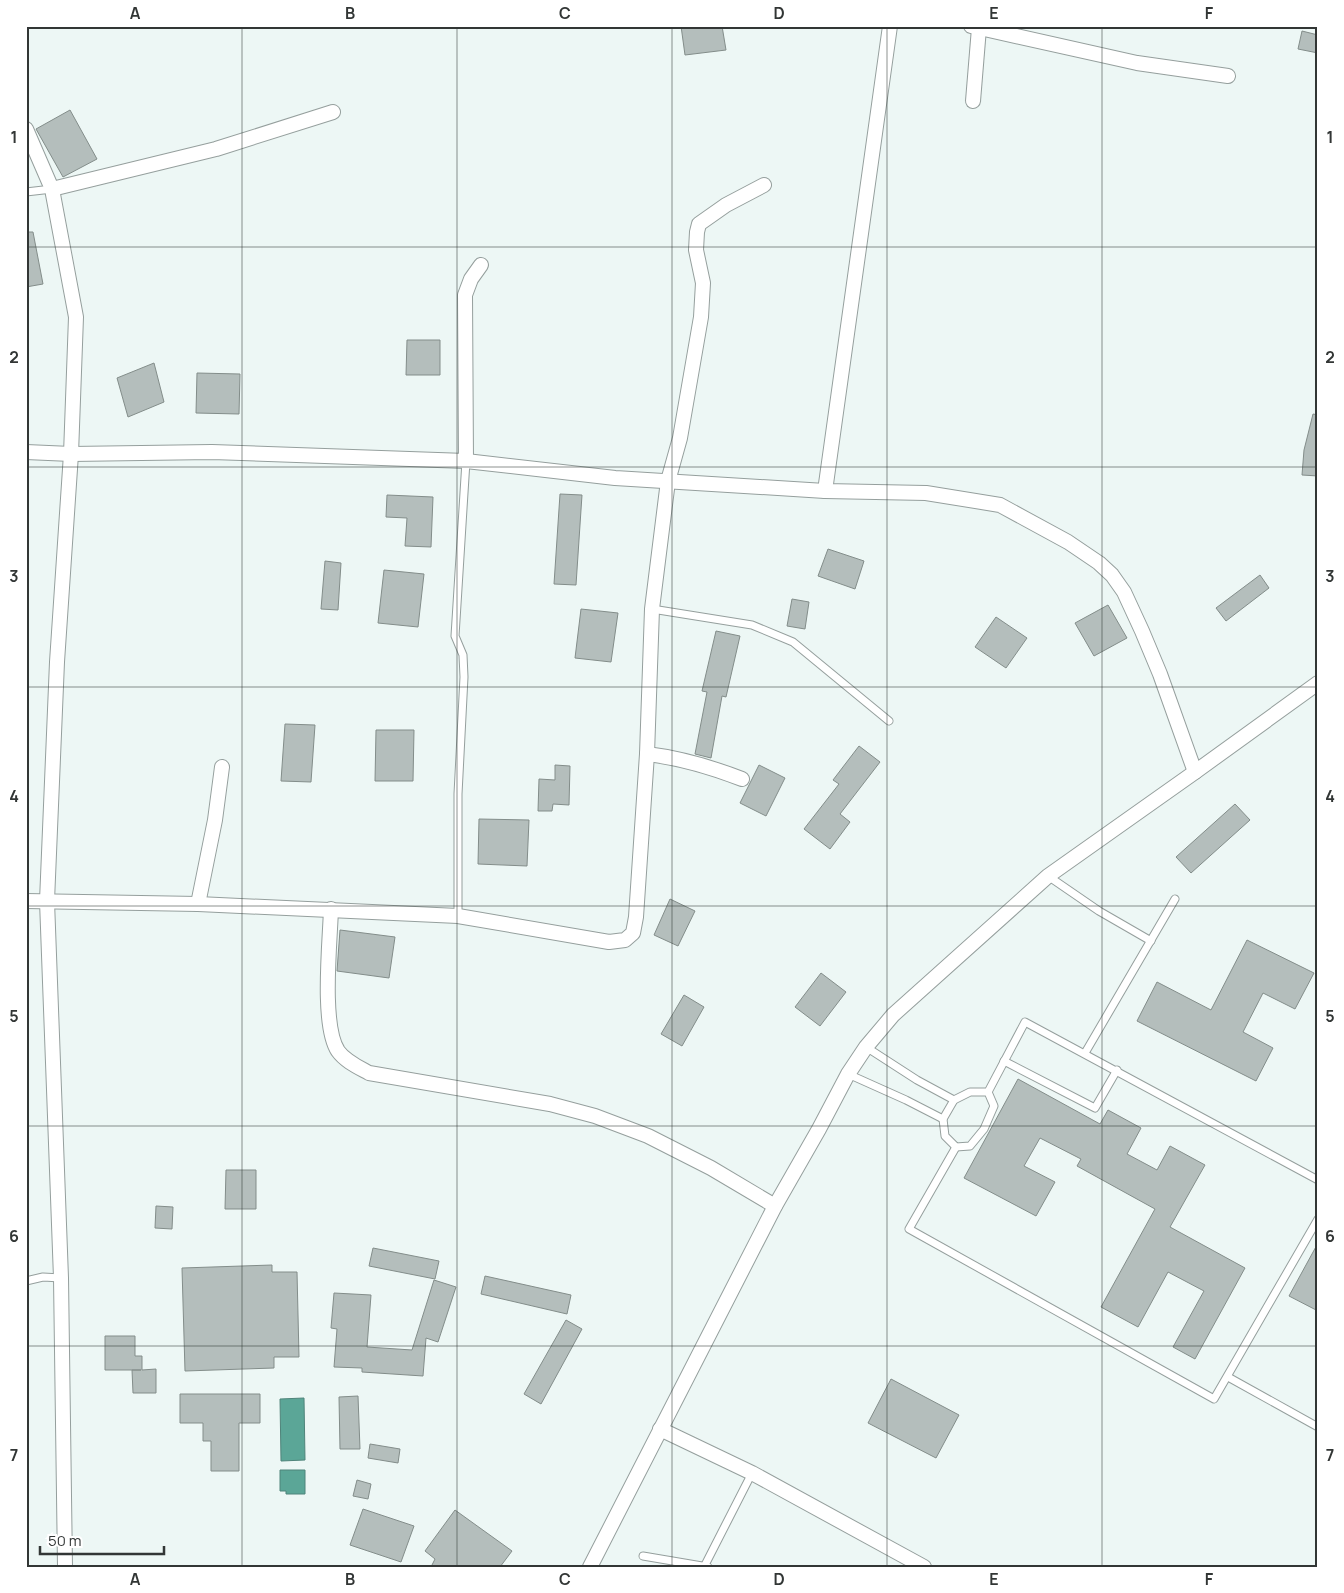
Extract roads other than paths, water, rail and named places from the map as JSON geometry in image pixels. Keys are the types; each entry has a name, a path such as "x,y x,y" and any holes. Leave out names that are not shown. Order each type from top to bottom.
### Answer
{"street":[{"path":"825,491 890,26"},
{"path":"973,101 975,27 1137,63 1228,76"},
{"path":"52,189 216,149 334,112"},
{"path":"26,129 52,189 76,317 71,454 57,662 47,901 61,1278 65,1567"},
{"path":"26,901 198,904 458,916 609,942 625,940 633,934 636,917 647,754 652,610 668,481 680,438 701,317 702,283 696,250 697,232 699,224 726,205 764,185"},
{"path":"466,461 465,295 471,279 481,265"},
{"path":"26,452 71,454 212,452 466,461 614,478 825,491 926,494 1000,505 1068,542 1099,563 1112,575 1124,592 1142,631 1195,772"},
{"path":"590,1567 775,1206 848,1074 866,1047 893,1015 1048,876 1318,683"},
{"path":"647,754 676,758 742,778"},
{"path":"198,904 215,820 222,767"},
{"path":"331,909 328,1010 330,1030 338,1051 351,1063 369,1072 550,1104 595,1116 648,1136 711,1168 775,1206"},
{"path":"660,1428 752,1473 924,1567"}],"lane":[{"path":"26,192 52,189"},
{"path":"458,916 458,794 464,676 463,655 455,636 466,461"},
{"path":"652,610 752,625 793,642 889,721"},
{"path":"1048,876 1099,911 1151,941"},
{"path":"1085,1053 1175,899"},
{"path":"988,1092 1025,1022 1318,1180"},
{"path":"866,1047 917,1080 954,1100"},
{"path":"1004,1061 1095,1108 1116,1070"},
{"path":"848,1074 943,1119"},
{"path":"970,1092 988,1092 994,1106 984,1129 970,1146 956,1147 945,1136 943,1119 954,1100 970,1092"},
{"path":"956,1147 909,1229 1214,1399 1318,1219"},
{"path":"26,1280 43,1277 61,1278"},
{"path":"1228,1377 1318,1427"},
{"path":"704,1566 752,1473"},
{"path":"643,1556 708,1567"}]}
